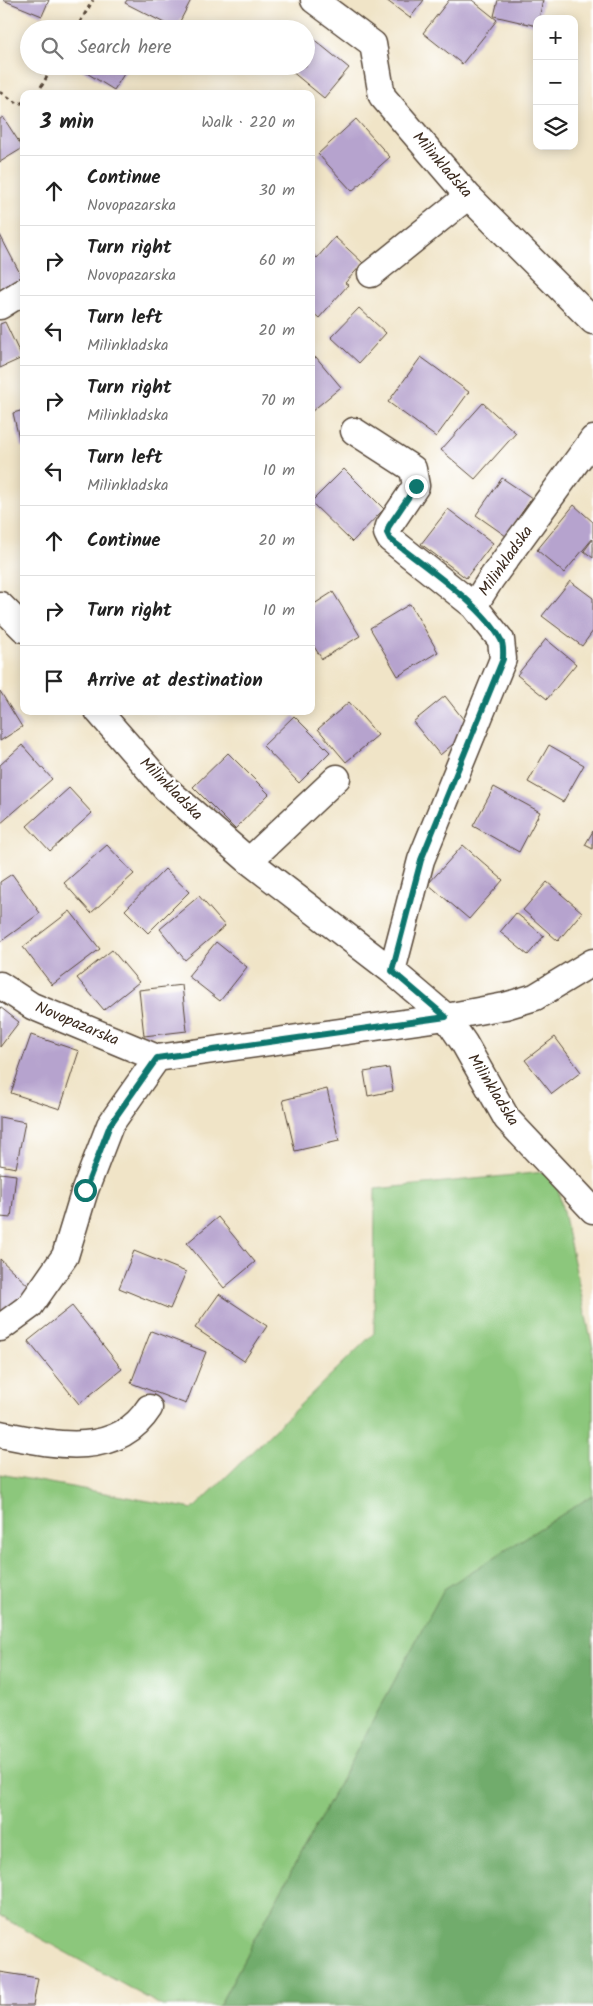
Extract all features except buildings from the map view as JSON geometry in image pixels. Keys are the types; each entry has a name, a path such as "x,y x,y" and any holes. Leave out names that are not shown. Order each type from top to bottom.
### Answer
{"street":[{"name":"Milinkladska","path":"314,0 372,44 382,96 468,196 593,321"},
{"path":"371,274 468,196"},
{"path":"0,306 20,294"},
{"path":"354,431 413,469 416,478 416,486 389,526 387,533 390,539 474,606"},
{"name":"Milinkladska","path":"392,971 421,860 503,659 502,640 474,606 593,439"},
{"path":"0,605 20,625"},
{"name":"Milinkladska","path":"101,715 166,789 249,861 392,971 446,1017 464,1043 507,1119 593,1210"},
{"path":"249,861 336,778"},
{"path":"0,1328 30,1306 65,1256 85,1190 110,1125 157,1058 446,1017 505,1006 535,997 593,962"},
{"name":"Novopazarska","path":"0,985 32,1006 157,1058"},
{"path":"0,1434 69,1445 106,1441 129,1431 142,1419 149,1408"}],"path":[{"path":"81,20 93,0"},
{"path":"39,90 48,75"},
{"path":"0,92 20,104"}],"green space":[{"path":"554,1171 593,1348 593,1495 444,1589 219,2006 162,2006 0,1916 0,1474 193,1509 374,1333 375,1189"},
{"path":"593,1495 593,2006 219,2006 444,1589"}],"route":[{"path":"85,1190 110,1125 157,1058 446,1017 392,971 421,860 503,659 503,648 502,640 474,606 390,539 387,533 389,526 416,486"}]}
